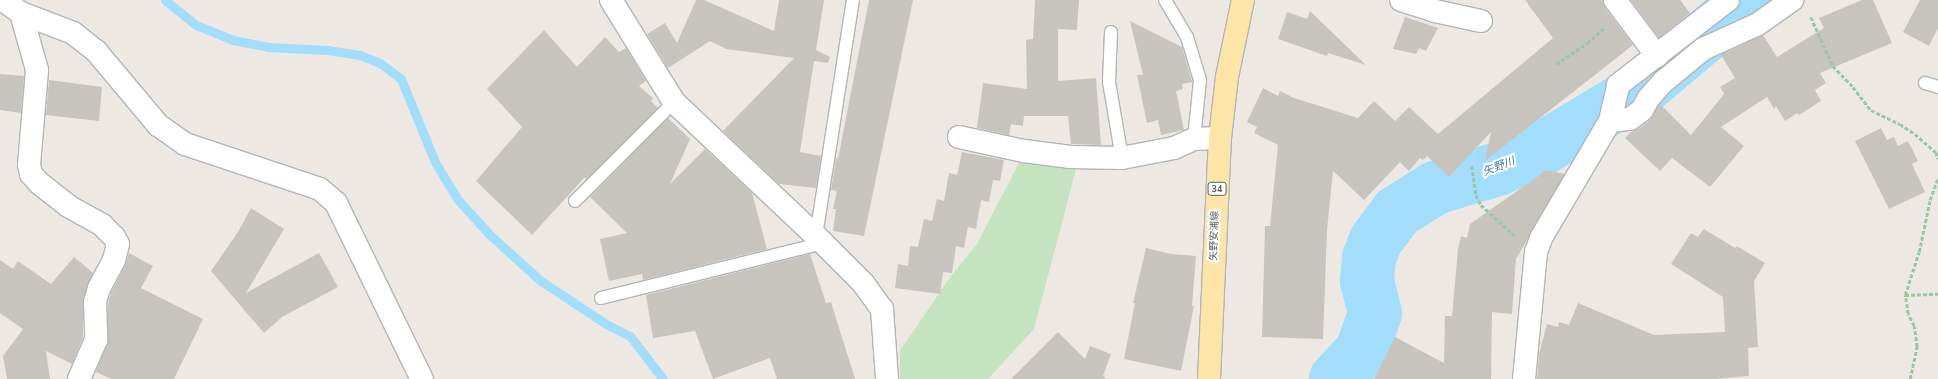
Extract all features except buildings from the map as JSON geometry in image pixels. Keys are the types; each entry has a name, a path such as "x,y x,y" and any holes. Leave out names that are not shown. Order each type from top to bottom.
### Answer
{"main road":[{"name":"矢野安浦線","path":"1209,379 1220,138 1227,77 1243,0"}],"street":[{"path":"3,0 21,13 73,33 96,51 158,125 185,144 320,189 336,203 422,379"},
{"path":"611,0 674,102 820,239 862,283 882,309 887,379"},
{"path":"1401,0 1435,11 1481,21"},
{"path":"1524,379 1536,252 1541,238 1610,121 1618,85 1728,0"},
{"path":"1620,6 1657,56"},
{"path":"1610,121 1630,119 1642,110 1648,99 1663,82 1703,49 1801,6"},
{"path":"21,13 37,70 29,165 32,174 39,183 68,206 102,225 114,237 118,244 114,260 99,288 95,302 96,340 80,379"},
{"path":"959,137 1024,151 1071,157 1122,158 1174,148 1194,139 1220,138"}],"lane":[{"path":"600,298 820,239 853,0"},
{"path":"1165,0 1187,37 1200,80 1194,139"},
{"path":"1111,32 1109,82 1122,158"},
{"path":"1925,83 1938,87"},
{"path":"575,201 674,102"}],"path":[{"path":"1556,64 1587,43 1620,6"},
{"path":"1801,6 1833,66 1853,87 1871,110 1900,124 1915,134 1936,152 1938,159"},
{"path":"1472,166 1476,195 1481,205 1536,252"},
{"path":"1910,379 1917,347 1914,326 1908,314 1905,295 1919,252 1930,200 1938,178"},
{"path":"1905,295 1938,294"}],"green space":[{"path":"1020,161 1076,169 1034,329 988,379 900,379 900,351 948,280 977,244"}],"waterway":[{"path":"165,0 196,25 233,40 268,47 328,50 360,55 380,63 401,79 435,162 458,200 491,236 541,281 606,324 630,336 663,379"},
{"name":"矢野川","path":"1336,379 1362,351 1375,313 1367,281 1369,258 1376,240 1397,212 1435,188 1498,169 1545,147 1643,88 1748,0"}]}
